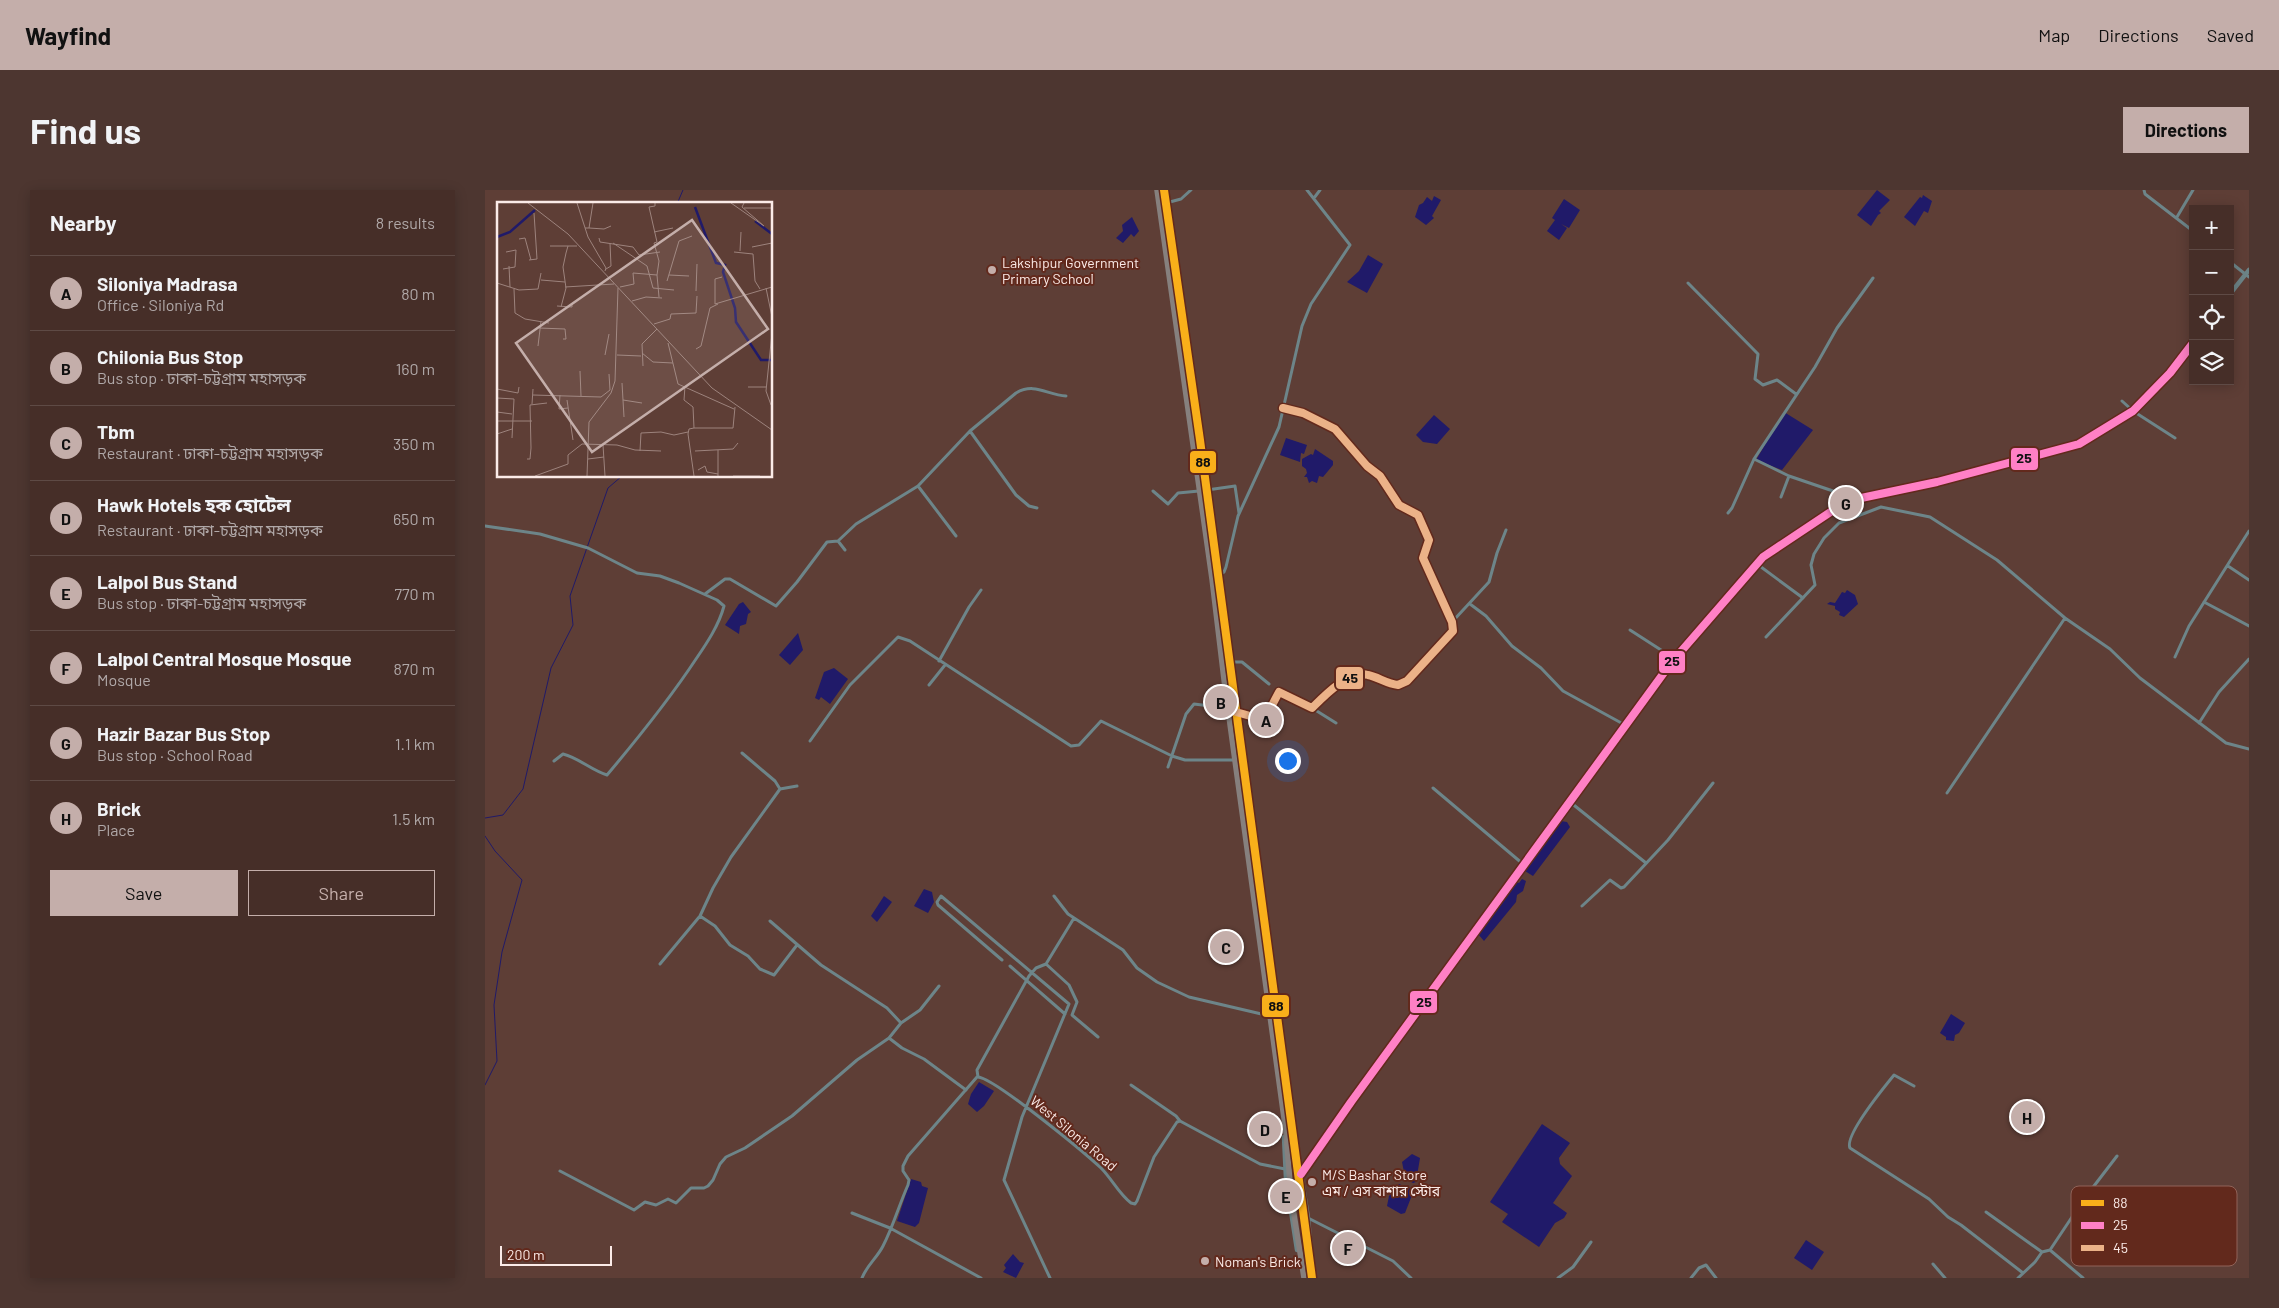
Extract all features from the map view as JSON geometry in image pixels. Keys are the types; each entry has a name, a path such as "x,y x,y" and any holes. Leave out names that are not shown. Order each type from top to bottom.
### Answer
{"highway":[{"path":"1157,190 1270,1016 1285,1130 1291,1195 1304,1278"},
{"path":"1164,190 1207,490 1228,662 1257,859 1312,1278"},
{"path":"1246,848 1251,853 1255,848"},
{"path":"1248,860 1251,856 1257,859"}],"main road":[{"path":"2234,290 2247,276 2249,270"},
{"path":"1301,1174 1351,1102 1625,725 1675,659 1763,557 1847,501 1937,482 2079,444 2133,411 2170,372 2189,348"},
{"path":"1285,1130 1283,1145 1285,1169 1292,1225 1297,1250 1301,1258"},
{"path":"1293,1131 1300,1162 1308,1218 1310,1259"},
{"path":"1300,1162 1303,1165 1309,1163"}],"street":[{"path":"1166,203 1181,199 1191,190"},
{"path":"1217,577 1224,572 1239,513 1279,427 1302,326 1311,304 1351,245 1307,190"},
{"path":"1314,198 1320,190"},
{"path":"2144,190 2145,194 2189,228"},
{"path":"2177,217 2193,190"},
{"path":"2234,265 2247,276"},
{"path":"1728,513 1733,508 1754,459 1815,367 1837,328 1873,278"},
{"path":"1688,283 1758,354 1755,379 1763,385 1777,380 1796,394"},
{"path":"704,595 725,579 730,579 776,606 827,542 838,541 856,524 887,507 918,486 970,431 1023,389 1039,388 1056,396 1066,396"},
{"path":"2122,401 2133,411 2175,438"},
{"path":"1283,408 1303,412 1335,429 1362,460 1380,476 1399,505 1418,515 1429,540 1429,546 1424,553 1424,562 1454,627 1452,635 1407,681 1395,685 1365,674 1353,674 1329,691 1312,708"},
{"path":"970,431 1016,495 1029,506 1037,508"},
{"path":"1754,459 1789,476 1833,491 1847,501"},
{"path":"1781,497 1789,476"},
{"path":"918,486 957,536"},
{"path":"1207,490 1235,486 1239,513"},
{"path":"1153,491 1168,504 1179,493 1199,491"},
{"path":"1766,637 1815,585 1811,566 1814,554 1824,538 1839,523 1881,507 1916,513 1930,517 1944,525 1997,560 2065,618 2110,650 2140,678 2226,744 2249,749"},
{"path":"485,526 539,534 588,548 637,573 660,576 724,606 721,618 655,719 607,774 594,770 571,756 563,754 554,761"},
{"path":"1452,622 1489,582 1506,530"},
{"path":"2175,657 2204,602 2249,531"},
{"path":"838,541 845,550"},
{"path":"1757,564 1803,598"},
{"path":"2228,566 2249,580"},
{"path":"939,660 969,607 981,590"},
{"path":"2204,602 2249,626"},
{"path":"1470,604 1486,616 1512,646 1541,668 1563,691 1625,725"},
{"path":"1947,793 2065,618"},
{"path":"1630,630 1675,659"},
{"path":"810,742 850,685 895,638 909,641 1071,746 1079,745 1101,721 1172,756 1185,760 1234,760"},
{"path":"2199,723 2219,692 2249,659"},
{"path":"1228,662 1242,662 1269,684"},
{"path":"929,685 945,666"},
{"path":"1236,712 1261,719 1268,712 1279,692 1312,708 1336,723"},
{"path":"1168,767 1190,706 1194,704 1227,708"},
{"path":"741,753 775,781 780,789"},
{"path":"1582,906 1610,880 1621,888 1624,887 1668,840 1713,783"},
{"path":"660,964 700,916 713,888 731,857 780,789 797,786"},
{"path":"1433,788 1523,864"},
{"path":"1570,802 1646,863"},
{"path":"1002,960 938,905 937,902 941,896 1069,1004 1017,1132 1004,1180 1050,1278"},
{"path":"1054,896 1068,914 1123,950 1137,968 1167,988 1189,997 1270,1016"},
{"path":"700,916 715,926 731,945 748,956 760,969 774,975 797,944"},
{"path":"862,1278 867,1266 877,1257 883,1245 909,1182 903,1172 903,1166 908,1156 978,1077 977,1070 1027,980 1036,968 1046,964 1074,918"},
{"path":"770,921 821,965 887,1008 901,1023"},
{"path":"1046,964 1069,985 1077,1002 1072,1015 1099,1036"},
{"path":"1010,966 1065,1014"},
{"path":"560,1171 634,1210 645,1202 656,1205 668,1199 676,1202 691,1188 708,1186 726,1157 745,1148 792,1116 857,1060 889,1038 901,1023 920,1010 939,986"},
{"path":"889,1038 902,1048 924,1059 966,1090"},
{"path":"1913,1086 1894,1074 1867,1110 1849,1139 1851,1148 1929,1199 1948,1217 2023,1272"},
{"name":"West Silonia Road","path":"978,1077 990,1081 1101,1168 1131,1203 1135,1204 1154,1157 1177,1122 1180,1121"},
{"path":"1131,1085 1176,1116 1180,1121 1260,1164 1285,1169"},
{"path":"2094,1186 2117,1156"},
{"path":"1986,1212 2042,1252"},
{"path":"852,1213 890,1228 981,1278"},
{"path":"1308,1218 1393,1261 1411,1278"},
{"path":"2018,1278 2035,1262 2042,1252 2050,1250 2071,1218"},
{"path":"1558,1278 1573,1267 1591,1242"},
{"path":"2050,1250 2083,1278"},
{"path":"1933,1264 1945,1278"},
{"path":"1691,1278 1699,1268 1706,1265 1716,1278"}],"shaded area":[{"path":"1877,190 1890,200 1879,211 1881,213 1871,226 1857,215"},
{"path":"1923,195 1932,201 1928,213 1924,211 1915,226 1904,217"},
{"path":"1434,196 1441,200 1432,216 1434,218 1426,225 1415,217 1419,205 1427,197 1432,201"},
{"path":"1564,199 1580,210 1569,228 1561,224 1567,228 1559,240 1547,231 1555,220 1552,218"},
{"path":"1132,217 1139,231 1134,237 1131,234 1123,243 1116,238 1123,231 1122,225"},
{"path":"1368,255 1383,264 1367,293 1347,282 1359,271"},
{"path":"1784,412 1813,430 1782,470 1756,460"},
{"path":"1434,415 1450,429 1437,444 1423,442 1416,435"},
{"path":"1286,438 1307,445 1304,454 1301,453 1300,462 1280,455"},
{"path":"1315,449 1333,461 1333,465 1323,477 1319,476 1317,483 1312,481 1309,483 1307,477 1304,477 1307,473 1306,469 1302,466 1302,459 1311,454 1313,455"},
{"path":"1847,590 1855,595 1858,604 1844,617 1839,615 1840,612 1835,609 1835,606 1827,604 1830,602 1835,603 1842,592 1845,593"},
{"path":"743,602 751,612 748,614 746,624 740,626 739,634 725,625 739,604"},
{"path":"798,633 803,650 790,665 779,655"},
{"path":"834,668 848,679 830,704 821,697 819,700 815,698 824,672"},
{"path":"1561,821 1567,822 1570,827 1533,876 1525,871"},
{"path":"1522,879 1526,881 1523,891 1517,895 1516,902 1484,941 1478,934 1517,882 1519,883"},
{"path":"924,889 932,892 934,902 928,913 914,906"},
{"path":"884,896 892,902 877,922 871,916"},
{"path":"1951,1014 1965,1023 1959,1033 1955,1035 1954,1041 1946,1040 1946,1037 1940,1033"},
{"path":"979,1082 994,1091 984,1106 977,1112 968,1104 971,1094"},
{"path":"1542,1124 1570,1143 1559,1158 1560,1164 1572,1176 1553,1203 1567,1213 1564,1218 1555,1223 1539,1247 1502,1222 1508,1214 1490,1202"},
{"path":"1412,1154 1420,1158 1416,1182 1413,1183 1398,1175 1398,1173 1404,1172 1402,1162"},
{"path":"911,1179 921,1182 922,1186 928,1188 919,1223 915,1227 897,1221"},
{"path":"1399,1184 1414,1190 1405,1213 1401,1214 1387,1206 1389,1196"},
{"path":"1806,1240 1824,1252 1812,1270 1794,1258"},
{"path":"1013,1254 1020,1262 1024,1263 1016,1278 1003,1272 1006,1268 1004,1265"}],"waterway":[{"path":"678,202 683,190"},
{"path":"485,818 503,815 523,789 551,668 573,625 570,596 608,488 620,478"},
{"path":"485,836 495,851 522,880 502,952 494,1005 497,1061 485,1085"}],"transit line":[{"name":"88","path":"1164,190 1200,440 1312,1278"},
{"name":"25","path":"1301,1174 1351,1102 1671,663 1763,557 1847,501 1937,482 2079,444 2133,411 2170,373 2189,348"},
{"name":"45","path":"1236,712 1261,719 1268,713 1279,692 1312,708 1345,680 1361,674 1398,685 1407,681 1453,631 1452,622 1423,558 1429,540 1418,515 1399,505 1380,476 1367,466 1335,429 1303,413 1283,408"}],"place":[{"name":"Lakshipur Government Primary School","path":"992,270"},
{"name":"Hazir Bazar Bus Stop","path":"1846,503"},
{"name":"Chilonia Bus Stop","path":"1221,702"},
{"name":"Siloniya Madrasa","path":"1266,720"},
{"name":"Tbm","path":"1226,947"},
{"name":"Brick","path":"2027,1117"},
{"name":"Hawk Hotels হক হোটেল","path":"1265,1129"},
{"name":"M/S Bashar Store এম / এস বাশার স্টোর","path":"1312,1182"},
{"name":"Lalpol Bus Stand","path":"1286,1196"},
{"name":"Lalpol Central Mosque Mosque","path":"1348,1248"},
{"name":"Noman's Brick","path":"1205,1261"}]}
